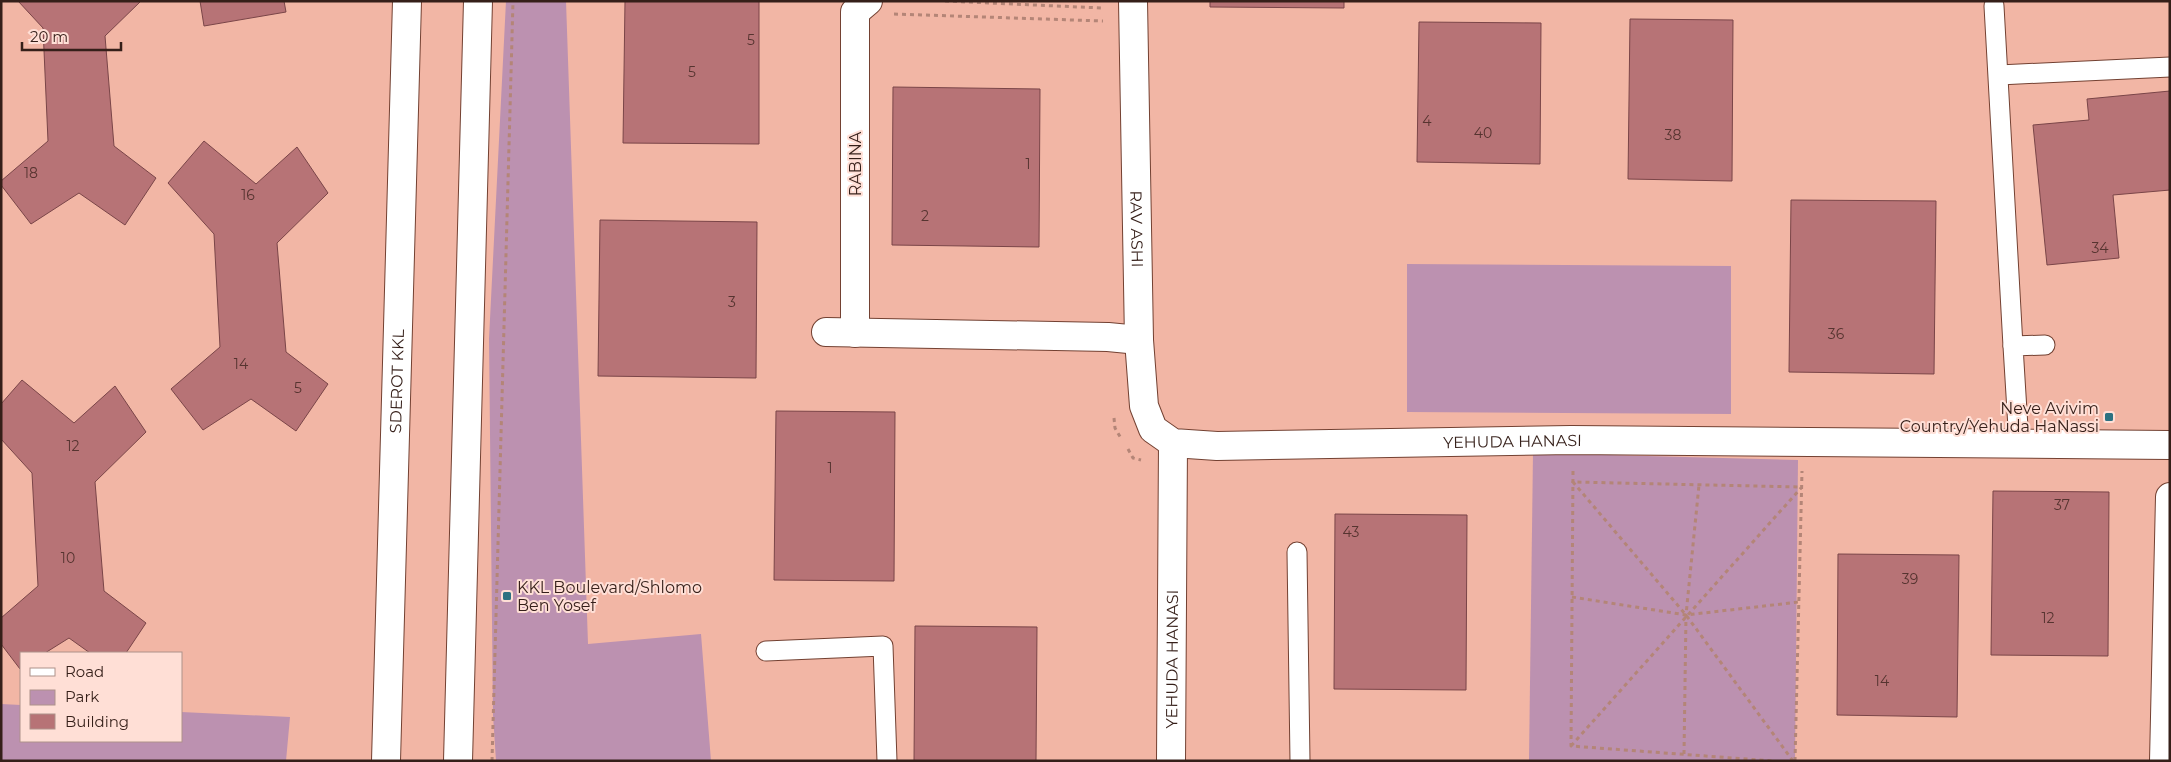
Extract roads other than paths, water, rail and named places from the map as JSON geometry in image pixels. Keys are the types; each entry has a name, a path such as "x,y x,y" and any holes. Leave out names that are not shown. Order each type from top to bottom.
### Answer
{"street":[{"name":"SDEROT KKL","path":"386,761 407,1"},
{"path":"458,761 478,1"},
{"name":"RABINA","path":"855,333 855,12 880,4"},
{"name":"RAV ASHI","path":"1134,5 1139,340 1144,406 1153,429 1173,455"},
{"path":"826,332 1108,337 1139,340"},
{"name":"YEHUDA HANASI","path":"1171,761 1173,455 1217,446 1581,440 2170,445"},
{"path":"2164,761 2170,497"}],"lane":[{"path":"1994,6 2019,444"},
{"path":"1999,76 2170,67"},
{"path":"2013,346 2045,345"},
{"path":"1297,552 1300,761"},
{"path":"766,651 883,646 886,761"}],"place":[{"name":"Neve Avivim Country/Yehuda HaNassi","path":"2109,417"},
{"name":"KKL Boulevard/Shlomo Ben Yosef","path":"507,596"}]}
